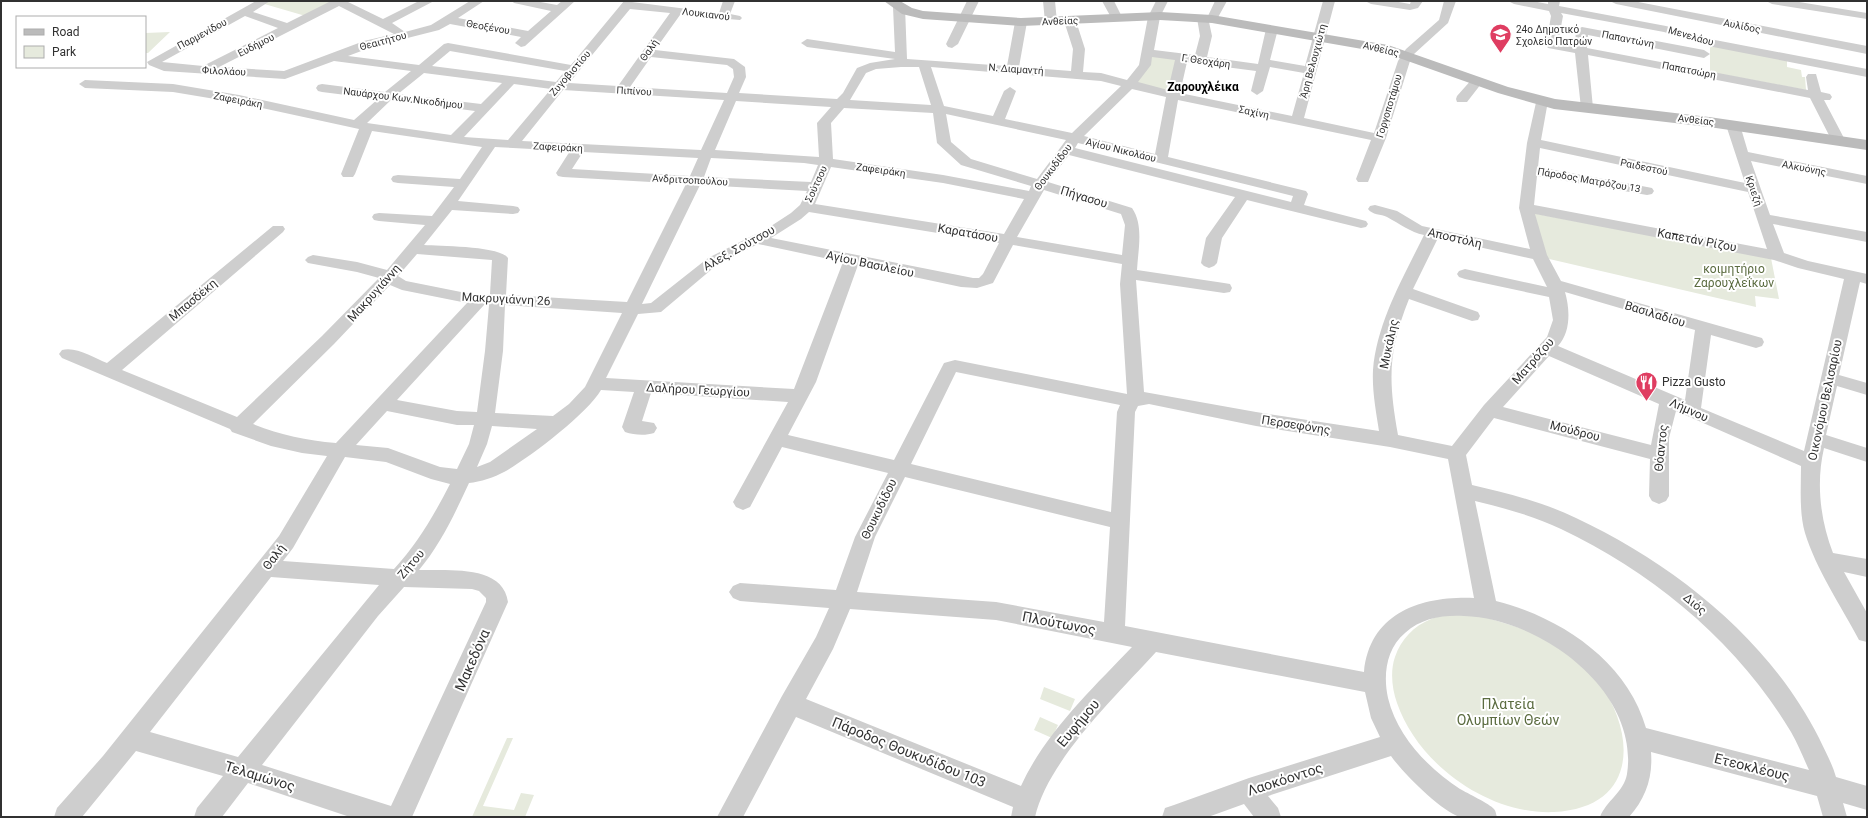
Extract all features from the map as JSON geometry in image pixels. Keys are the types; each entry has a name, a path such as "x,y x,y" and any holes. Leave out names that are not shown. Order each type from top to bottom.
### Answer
{"main road":[{"name":"Ανθείας","path":"895,4 923,15 1021,22 1154,17 1208,19 1388,49 1477,81 1542,101 1587,108 1733,125 1867,145"}],"street":[{"name":"Παρμενίδου","path":"164,67 153,62 264,1"},
{"path":"338,1 383,23 403,35"},
{"name":"Ευδήμου","path":"173,88 192,73 214,66 338,1"},
{"path":"383,23 428,1"},
{"name":"Θεαιτήτου","path":"285,75 368,44 429,30 478,1"},
{"path":"518,1 559,9"},
{"path":"507,57 529,35 569,1"},
{"path":"695,13 704,1"},
{"path":"724,16 729,1"},
{"path":"952,44 973,1"},
{"path":"1049,1 1051,22"},
{"path":"1108,1 1117,19"},
{"name":"Θουκυδίδου","path":"986,281 1036,190 1071,144 1131,83 1146,65 1154,17 1162,1"},
{"path":"1200,60 1206,36 1208,19 1221,1"},
{"name":"Άρη Βελουχιώτη","path":"1297,121 1329,1"},
{"path":"1371,1 1410,7 1414,6 1417,1"},
{"name":"Γοργοποτάμου","path":"1364,179 1379,138 1399,74 1407,56 1444,21 1450,1"},
{"name":"Μενελάου","path":"1514,1 1553,4 1672,30 1702,40 1867,73"},
{"name":"Αυλίδος","path":"1616,1 1867,50"},
{"path":"1772,1 1867,16"},
{"path":"1842,1 1847,13"},
{"name":"Λουκιανού","path":"629,3 677,11 736,18"},
{"name":"Ζυγοβιστίου","path":"511,145 558,86 629,3"},
{"path":"808,42 901,60 895,4"},
{"name":"Παπατσώρη","path":"1553,4 1557,16 1552,45 1820,96"},
{"name":"Θαλή","path":"621,91 646,53 677,11"},
{"path":"242,12 289,28"},
{"path":"1673,13 1673,48"},
{"name":"Θεοξένου","path":"448,20 529,35"},
{"path":"1070,21 1079,49 1077,74"},
{"path":"1012,69 1021,22"},
{"path":"1257,91 1272,29"},
{"name":"Παπαντώνη","path":"1587,108 1581,50 1582,30 1704,54"},
{"path":"1702,40 1704,54 1703,73"},
{"path":"348,174 362,126 389,96 419,69 448,46 574,69"},
{"path":"68,354 238,427 282,442 388,455 438,474 463,477 479,474 497,467 584,401 596,384 695,180 741,74 739,67 735,64 646,53"},
{"name":"Γ. Θεοχάρη","path":"1148,53 1200,60 1311,71"},
{"name":"Πιπίνου","path":"331,57 558,86 939,110"},
{"path":"1162,160 1172,95 1182,57"},
{"name":"Ν. Διαμαντή","path":"901,60 1077,74 1131,83"},
{"name":"Σούτσου","path":"806,207 826,162 824,123 852,89 861,71 874,66 901,60"},
{"name":"Πήγασου","path":"924,63 939,110 944,143 960,158 966,162 1036,190 1127,211 1130,216 1132,225 1129,267 1133,399 1126,412 1114,634"},
{"name":"Φιλολάου","path":"164,67 285,75"},
{"path":"1812,77 1838,140"},
{"path":"455,139 510,80"},
{"path":"1462,99 1477,81"},
{"name":"Σαχίνη","path":"1131,83 1172,95 1379,138"},
{"name":"Ζαφειράκη","path":"85,84 173,88 239,99 362,126 491,144 794,159 1036,190"},
{"name":"Ναυάρχου Κων.Νικοδήμου","path":"322,88 484,108"},
{"path":"998,121 1010,91"},
{"name":"Ματρόζου","path":"1456,454 1490,410 1555,339 1561,320 1556,289 1539,255 1526,208 1534,143 1542,101"},
{"name":"Αγίου Νικολάου","path":"939,110 998,121 1071,144 1244,194 1299,200"},
{"name":"Κριεζή","path":"1733,125 1777,256"},
{"name":"Ραιδεστού","path":"1534,143 1754,189"},
{"name":"Μακρυγιάννη","path":"238,427 345,325 389,277 436,221 491,144"},
{"name":"Αγίου Νικολάου","path":"1071,144 1162,160 1299,200 1361,224"},
{"name":"Ανδριτσοπούλου","path":"579,148 563,173 816,187"},
{"name":"Αλκυόνης","path":"1742,155 1867,180"},
{"name":"Πάροδος Ματρόζου 13","path":"1530,170 1561,177 1647,191"},
{"path":"398,179 464,183"},
{"path":"1209,263 1214,238 1244,194"},
{"path":"447,205 513,210"},
{"name":"Αλεξ. Σούτσου","path":"633,308 648,310 658,306 704,266 791,220 806,207"},
{"name":"Καρατάσου","path":"806,207 1009,239 1224,288"},
{"name":"Καπετάν Ρίζου","path":"1526,208 1777,256 1804,266 1860,277"},
{"name":"Αποστόλη","path":"1375,209 1392,214 1417,229 1504,249 1539,255"},
{"path":"379,217 436,221"},
{"path":"1764,218 1867,237"},
{"name":"Μπασδέκη","path":"109,372 278,229"},
{"name":"Μυκάλης","path":"1390,440 1382,388 1382,369 1393,320 1433,232"},
{"name":"Αγίου Βασιλείου","path":"754,239 961,282 976,284 986,281"},
{"name":"Ζήτου","path":"206,817 366,614 421,553 435,532 478,444 485,420 494,351 489,300 500,258 414,248"},
{"name":"Μακρυγιάννη 26","path":"313,260 371,271 389,277 394,282 457,297 489,300 535,300 633,308"},
{"path":"742,502 801,396 833,316 852,260"},
{"name":"Βασιλαδίου","path":"1465,274 1556,289 1756,342"},
{"name":"Οικονόμου Βελισαρίου","path":"1860,277 1830,378 1818,439 1811,462 1810,498 1815,532 1827,560 1867,633"},
{"path":"1405,292 1472,316"},
{"name":"Θαλή","path":"66,817 131,738 266,568 294,530 340,450 383,404 489,300"},
{"path":"1692,411 1704,328"},
{"name":"Λήμνου","path":"1546,348 1811,462"},
{"name":"Θουκυδίδου","path":"729,817 790,703 825,642 844,598 865,537 950,366 1133,399"},
{"path":"1830,378 1867,389"},
{"name":"Δαλήρου Γεωργίου","path":"596,384 801,396"},
{"path":"644,386 631,427 648,428"},
{"name":"Περσεφόνης","path":"1133,399 1149,398 1250,418 1390,440 1456,454"},
{"name":"Θόαντος","path":"1658,496 1660,438 1669,401"},
{"path":"383,404 458,418 556,423"},
{"name":"Μούδρου","path":"1490,410 1659,454"},
{"path":"778,439 1120,522"},
{"path":"1818,439 1867,455"},
{"path":"1456,454 1486,607"},
{"name":"Διός","path":"1464,491 1523,506 1569,523 1633,560 1687,598 1739,645 1770,682 1816,753 1829,787 1836,817"},
{"path":"1827,560 1867,568"},
{"name":"Μακεδόνα","path":"266,568 399,578 472,580 491,588 496,594 497,602 434,743 398,817"},
{"name":"Πλούτωνος","path":"740,592 844,598 990,610 1375,684"},
{"path":"1485,817 1458,802 1434,785 1413,765 1396,743 1381,713 1375,684 1376,665 1381,648 1390,634 1401,622 1419,612 1439,607 1462,605 1486,607 1508,613 1553,633 1578,651 1592,664 1623,702 1637,737 1640,761 1637,784 1627,803 1612,817"},
{"name":"Ευφήμου","path":"1025,809 1035,780 1052,754 1095,702 1152,641"},
{"name":"Πάροδος Θουκυδίδου 103","path":"790,703 1025,809"},
{"name":"Ετεοκλέους","path":"1637,737 1867,798"},
{"name":"Τελαμώνος","path":"131,738 242,770 388,817"},
{"name":"Λαοκόοντος","path":"1174,817 1249,790 1396,743"},
{"path":"1249,790 1269,817"}],"green space":[{"path":"264,1 336,1 309,17 261,3"},
{"path":"170,32 148,53 146,53 146,33"},
{"path":"1710,43 1787,59 1787,67 1801,70 1802,77 1805,77 1806,90 1710,72"},
{"path":"1148,53 1182,57 1173,95 1131,83"},
{"name":"κοιμητήριο Ζαρουχλεΐκων","path":"1532,213 1771,258 1779,299 1755,296 1756,307 1545,258"},
{"name":"Πλατεία Ολυμπίων Θεών","path":"1471,613 1548,637 1582,665 1599,682 1612,703 1620,725 1624,746 1622,766 1615,784 1601,798 1581,808 1554,812 1529,811 1505,805 1481,795 1459,782 1439,765 1421,746 1407,725 1395,698 1392,674 1393,662 1401,644 1419,625 1441,616"},
{"path":"1044,687 1075,699 1070,711 1040,699"},
{"path":"1040,717 1058,725 1052,738 1034,730"},
{"path":"507,738 513,738 483,806 514,810 521,793 534,795 525,817 472,817"}],"place":[{"name":"24ο Δημοτικό Σχολείο Πατρών","path":"1501,54"},
{"name":"Pizza Gusto","path":"1647,402"}],"district":[{"name":"Ζαρουχλέικα","path":"1203,87"}]}
